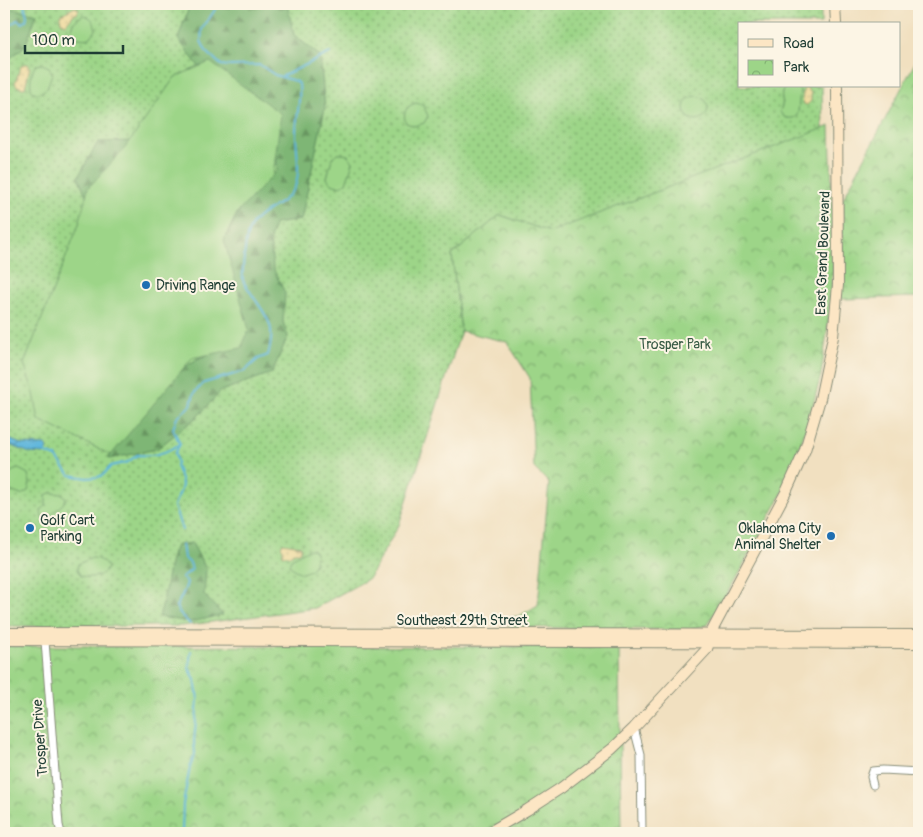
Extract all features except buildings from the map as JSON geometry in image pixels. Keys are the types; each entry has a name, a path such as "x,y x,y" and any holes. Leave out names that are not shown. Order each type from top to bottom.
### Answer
{"main road":[{"path":"835,4 836,22"},
{"name":"East Grand Boulevard","path":"488,833 561,788 606,753 634,728 707,649 710,639 786,492 805,450 820,399 833,338 838,285 837,88"},
{"name":"Southeast 29th Street","path":"4,633 45,637"},
{"name":"Southeast 29th Street","path":"4,640 45,637 840,639 919,635"},
{"name":"Southeast 29th Street","path":"840,639 919,643"}],"street":[{"name":"Trosper Drive","path":"45,637 61,833"},
{"path":"634,728 642,755 642,833"},
{"path":"873,785 871,777 873,771 919,772"}],"green space":[{"path":"4,4 821,4 821,22 738,22 738,88 822,88 824,173 549,232 500,215 452,255 461,331 399,525 368,579 315,608 182,626 4,626"},
{"path":"190,4 287,4 294,35 320,56 325,108 301,220 274,224 270,240 273,268 285,293 283,322 288,336 272,373 221,391 198,416 157,449 109,459 114,433 171,377 197,359 241,341 247,318 226,273 223,242 246,199 277,171 276,116 213,85 178,39"},
{"path":"380,4 405,4 391,14 382,11"},
{"path":"10,8 37,14 25,46 4,63 4,10"},
{"path":"83,15 91,18 96,30 90,38 79,38 71,31 75,21"},
{"path":"918,57 919,297 841,299 843,199"},
{"name":"Driving Range","path":"210,62 281,114 273,175 237,213 224,240 249,330 241,348 192,358 111,455 39,420 34,393 24,364 79,224 88,188 126,147 175,77"},
{"path":"42,64 49,67 52,74 47,88 38,94 32,91 31,78 36,65"},
{"path":"798,88 800,90 798,113 792,118 784,117 780,112 783,102 783,89"},
{"path":"696,96 704,100 708,108 704,116 696,120 688,116 684,108 688,100"},
{"path":"416,103 423,105 428,116 424,123 415,126 406,123 404,116 407,108"},
{"name":"Trosper Park","path":"830,126 834,258 821,375 807,427 783,492 731,587 707,625 689,630 509,627 507,617 519,616 538,605 549,483 534,468 530,378 507,342 461,331 452,255 500,215 550,232"},
{"path":"134,141 96,217 78,177 98,142"},
{"path":"337,153 348,155 353,162 346,183 338,186 331,183 327,178 332,158"},
{"path":"19,469 28,474 30,483 28,491 21,495 10,491 9,480 11,472"},
{"path":"50,493 63,494 66,499 50,516 42,518 41,510 46,506 46,495"},
{"path":"192,543 206,569 204,595 223,615 190,622 159,617 170,563 176,545"},
{"path":"312,549 316,552 315,563 311,570 302,573 289,565 291,559"},
{"path":"92,558 105,564 107,568 103,574 88,577 81,576 77,570 78,564"},
{"path":"4,646 619,647 621,833 4,833"}],"sand":[{"path":"75,7 79,9 77,14 74,14 66,24 61,22 60,15"},
{"path":"28,64 30,67 25,88 22,88 15,83 21,66"},
{"path":"804,88 807,88 811,93 811,101 807,105 804,104 802,99"},
{"path":"283,543 301,546 301,550 290,555 283,555 281,546"}],"water":[{"path":"4,437 21,444 45,445 48,449 44,454 30,453 4,443"}],"waterway":[{"path":"4,30 17,20 23,23 26,21 27,16 24,4"},
{"path":"180,444 173,429 177,417 191,405 194,393 204,383 245,371 258,359 268,355 271,344 271,328 266,315 243,280 246,242 253,223 258,217 287,197 296,185 297,178 296,134 299,84 275,75 260,65 221,65 206,51 201,41 202,29 219,4"},
{"path":"283,76 330,53"},
{"path":"180,444 175,453 176,466 182,487 174,506 182,530"},
{"path":"43,452 56,457 70,475 87,478 103,475 111,466 128,462 137,455 159,454 180,444"},
{"path":"182,544 184,558 190,563 192,569 182,578 187,582 176,606 179,613 190,624"},
{"path":"182,833 183,804 190,767 195,754 194,741 198,699 195,680 189,668 191,651"}],"place":[{"name":"Driving Range","path":"146,285"},
{"name":"Golf Cart Parking","path":"30,528"},
{"name":"Oklahoma City Animal Shelter","path":"831,536"}]}
